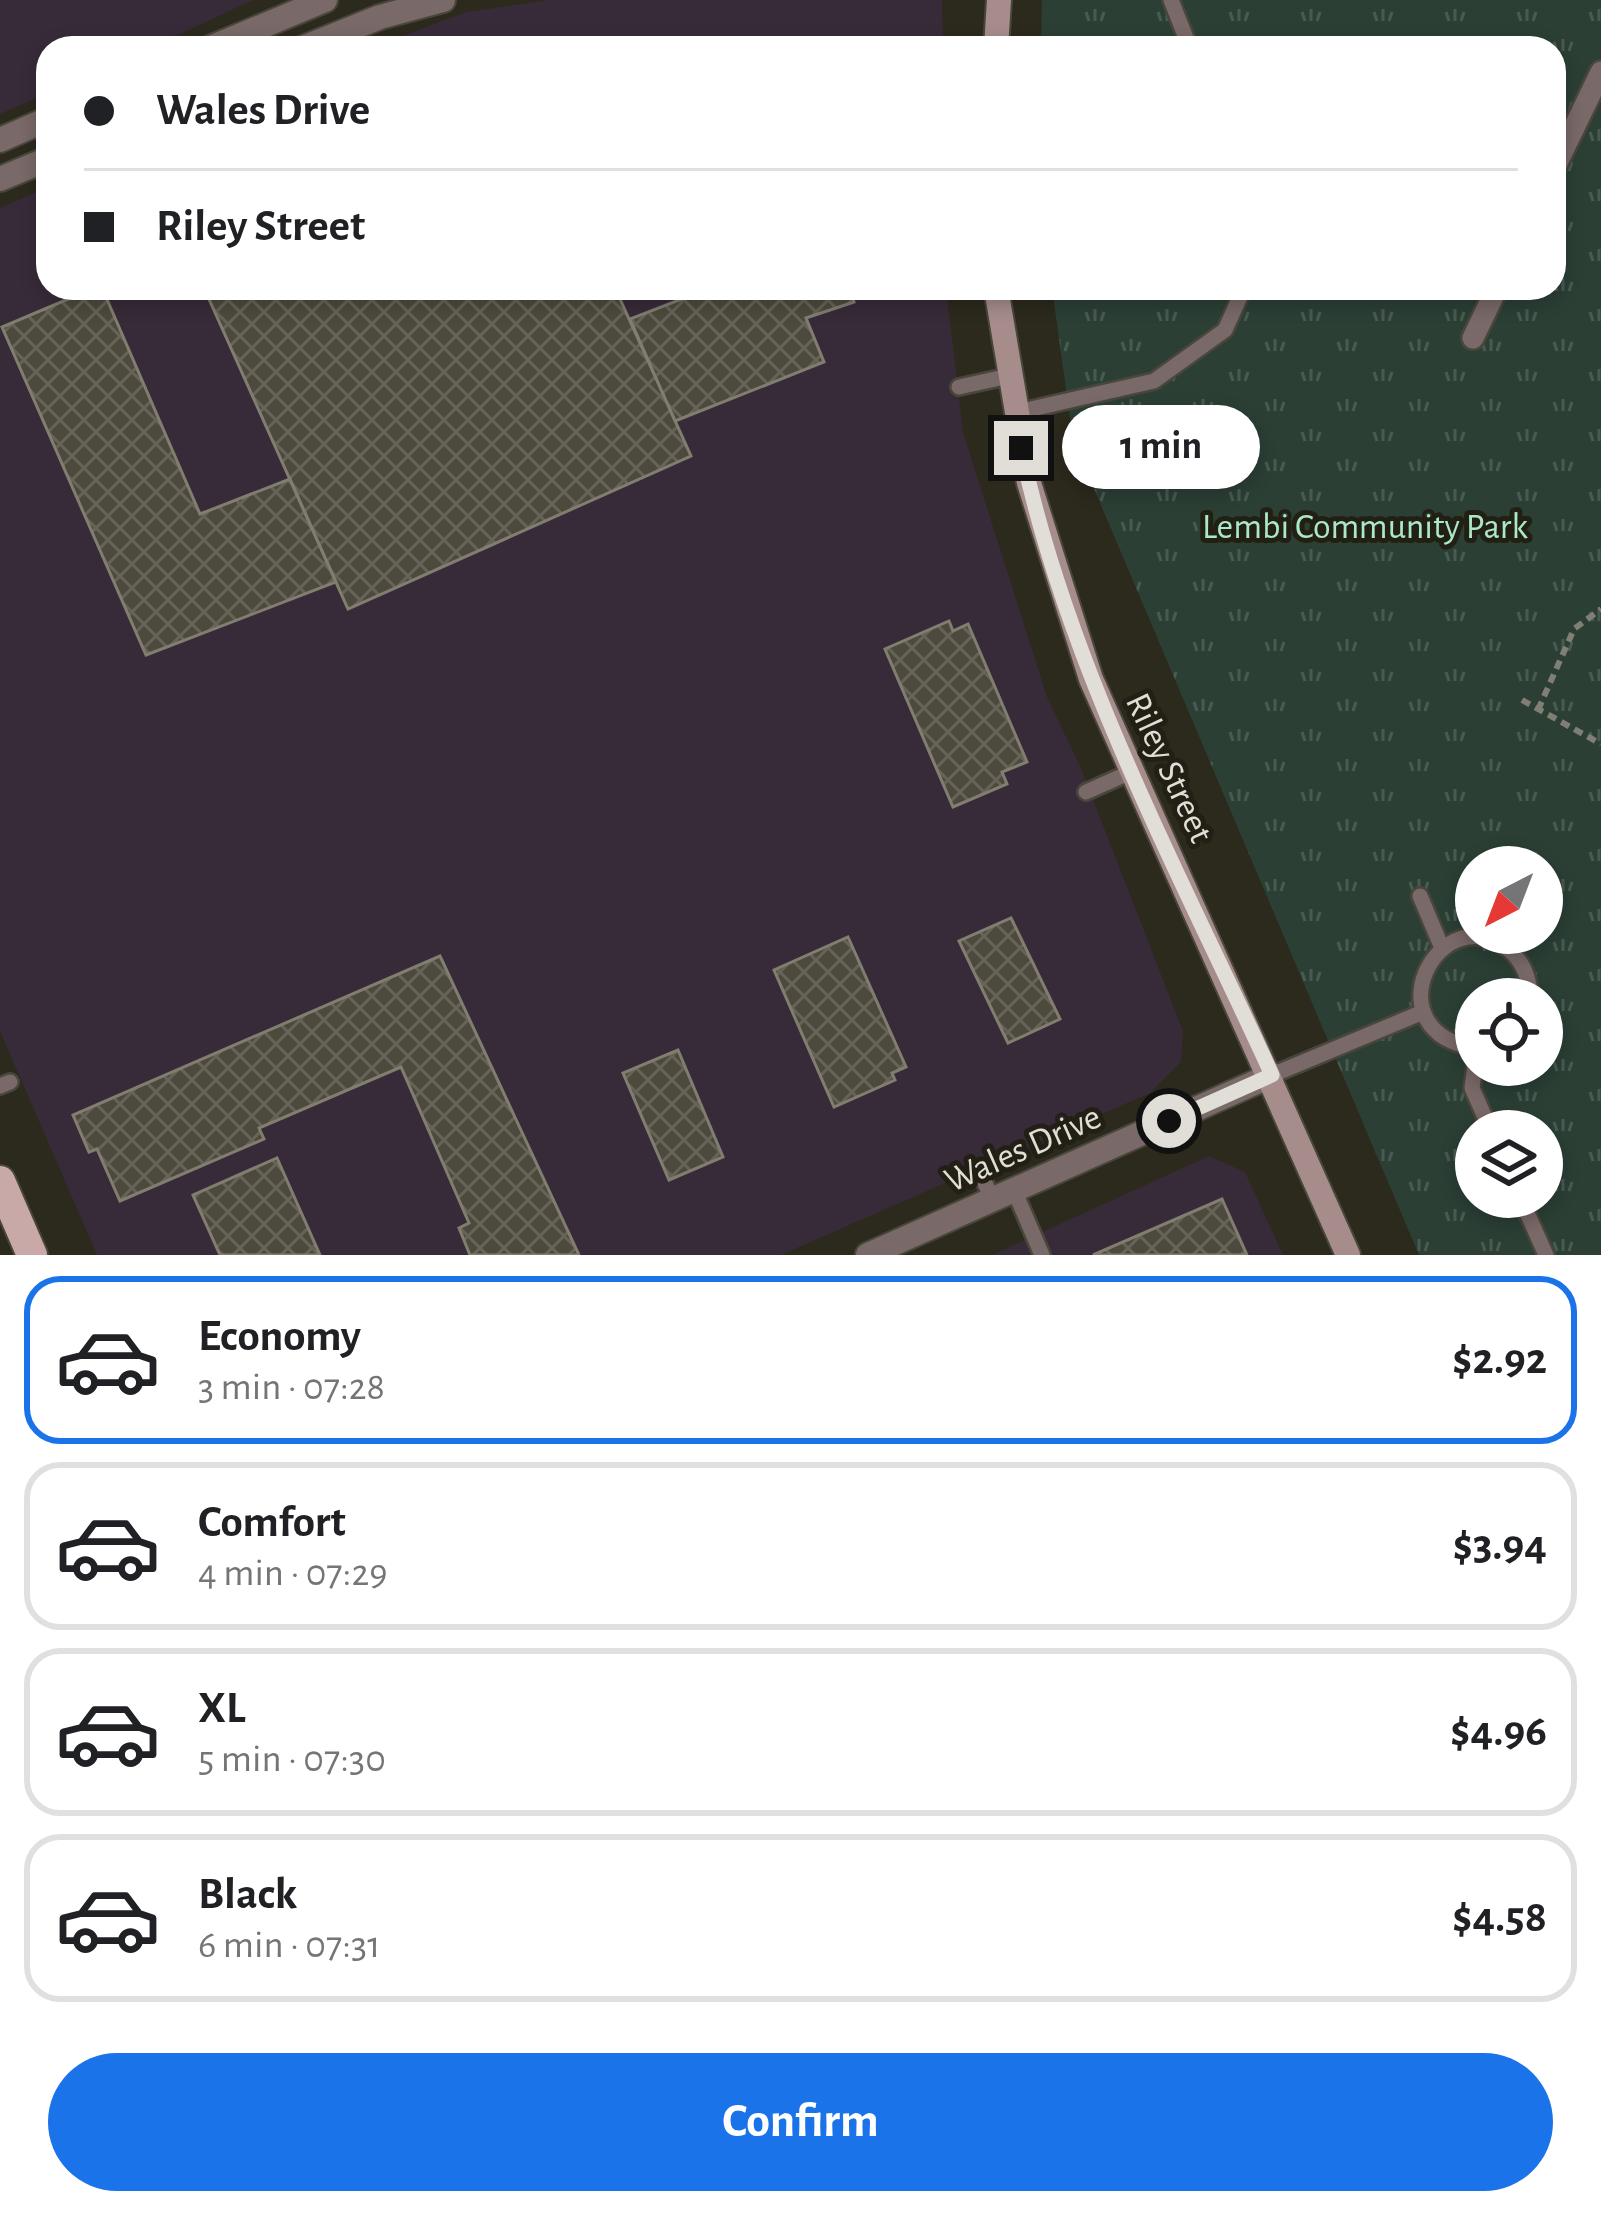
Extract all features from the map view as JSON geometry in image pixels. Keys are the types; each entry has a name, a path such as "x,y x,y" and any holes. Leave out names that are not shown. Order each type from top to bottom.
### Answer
{"main road":[{"path":"997,36 999,0"},
{"name":"Riley Street","path":"998,300 1014,413 1056,582 1133,771 1272,1075 1348,1255"},
{"path":"0,1180 32,1255"}],"street":[{"path":"239,36 325,0"},
{"path":"333,36 415,3 443,0"},
{"path":"1566,145 1601,72"},
{"path":"0,140 36,124"},
{"path":"0,178 36,164"},
{"path":"1472,338 1491,300"},
{"name":"Wales Drive","path":"868,1255 1272,1075"}],"lane":[{"path":"1172,0 1186,36"},
{"path":"1014,413 1154,382 1226,330 1239,300"},
{"path":"958,388 1009,376"},
{"path":"1086,792 1133,771"},
{"path":"1420,896 1442,948"},
{"path":"1455,1042 1444,1039 1423,1012 1422,977 1442,948 1458,940 1495,941 1523,965 1526,978"},
{"path":"1272,1075 1423,1012"},
{"path":"980,1172 1003,1195 1042,1255"},
{"path":"1529,1218 1546,1255"}],"path":[{"path":"1538,710 1574,628 1601,609"},
{"path":"1522,700 1601,744"}],"shaded area":[{"path":"0,0 253,0 176,36 36,36 36,98 0,114"},
{"path":"549,0 942,0 943,36 403,36 466,12"},
{"path":"36,192 36,300 947,300 963,432 1047,697 1080,766 1183,1031 1181,1062 1150,1093 781,1255 97,1255 0,1031 0,208"},
{"path":"1209,1156 1245,1172 1283,1255 992,1255"}],"green space":[{"name":"Lembi Community Park","path":"1042,0 1601,0 1601,1255 1419,1255 1073,439 1054,300 1566,300 1566,36 1041,36"}],"building":[{"path":"66,300 107,300 200,514 290,479 336,582 146,655 2,327"},
{"path":"209,300 620,300 691,456 348,609"},
{"path":"679,300 854,302 806,318 824,362 675,421 630,319"},
{"path":"949,621 953,631 968,624 1027,762 1002,772 1007,784 953,807 885,649"},
{"path":"1011,918 1060,1019 1008,1043 959,941"},
{"path":"848,937 906,1067 892,1073 895,1080 834,1107 774,970"},
{"path":"440,956 579,1255 470,1255 459,1228 469,1223 401,1067 259,1128 264,1139 120,1201 97,1149 89,1152 73,1115"},
{"path":"678,1050 723,1157 669,1180 623,1073"},
{"path":"277,1158 320,1255 220,1255 193,1195"},
{"path":"1222,1199 1247,1255 1093,1255"}],"route":[{"path":"1021,448 1056,582 1091,679 1272,1075 1169,1121"}]}
